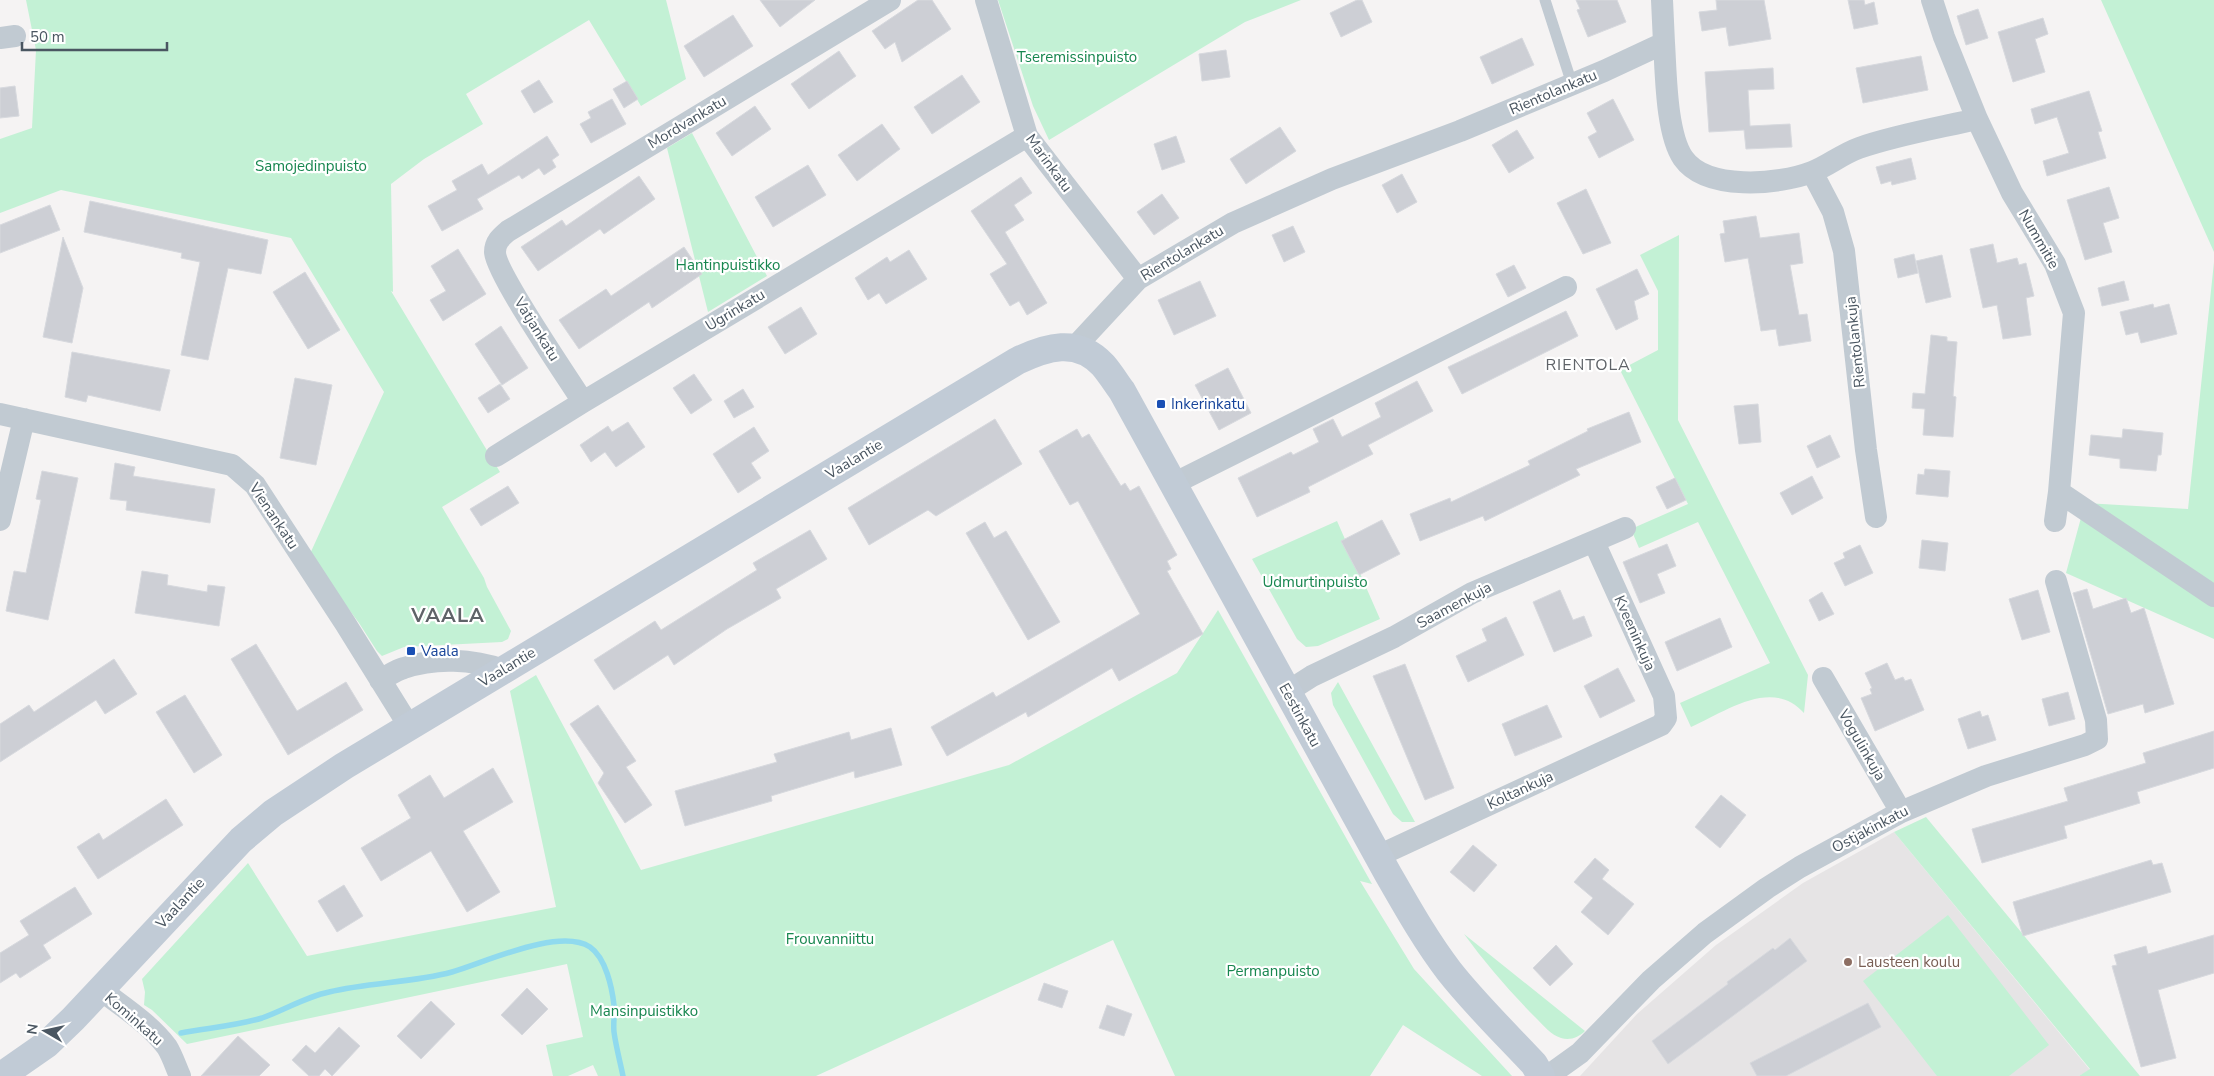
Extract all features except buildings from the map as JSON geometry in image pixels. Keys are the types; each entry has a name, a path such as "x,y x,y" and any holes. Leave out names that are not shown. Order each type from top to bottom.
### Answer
{"street":[{"name":"Mordvankatu","path":"495,254 497,240 508,231 890,0"},
{"name":"Marinkatu","path":"986,0 1026,136 1138,278"},
{"path":"1662,0 1667,90 1673,128 1682,156 1690,167 1703,174 1719,179 1751,182 1782,180 1812,172 1858,148 1977,118"},
{"name":"Nummitie","path":"1932,0 1944,37 1977,118 2012,193 2054,264 2074,313 2055,521"},
{"name":"Rientolankatu","path":"1074,348 1138,278 1233,223 1332,179 1460,131 1604,71 1664,43"},
{"name":"Ugrinkatu","path":"496,456 1026,136"},
{"name":"Rientolankuja","path":"1812,172 1833,212 1844,251 1866,450 1876,518"},
{"name":"Vatjankatu","path":"495,254 504,276 583,402"},
{"path":"1173,484 1566,287"},
{"name":"Vaalantie","path":"1,1075 47,1044 101,990 240,840 273,813 301,794 409,726 1017,361 1044,349 1060,346 1074,348"},
{"name":"Eestinkatu","path":"1074,348 1095,358 1122,391 1414,919 1470,997 1534,1064 1541,1076"},
{"name":"Vienankatu","path":"0,414 232,465 255,485 409,726"},
{"path":"0,520 24,419"},
{"path":"2058,492 2214,596"},
{"name":"Saamenkuja","path":"1287,692 1312,676 1394,638 1472,594 1625,528"},
{"name":"Kveeninkuja","path":"1594,542 1664,696 1666,718 1662,725"},
{"name":"Ostjakinkatu","path":"1548,1076 1580,1053 1652,980 1705,933 1783,878 1901,812 1986,776 2085,746 2097,739 2096,720 2056,581"},
{"path":"380,680 404,668 439,662 482,662 503,670"},
{"name":"Vogulinkuja","path":"1823,678 1901,812"},
{"name":"Koltankuja","path":"1378,856 1662,725"},
{"name":"Kominkatu","path":"101,990 128,1010 158,1037 167,1048 180,1076"}],"lane":[{"path":"1545,0 1572,84"}],"shaded area":[{"name":"Lausteen koulu","path":"1894,832 2090,1070 2079,1076 1580,1076 1637,1014 1716,945 1803,883"}],"green space":[{"name":"Samojedinpuisto","path":"26,0 666,0 686,79 641,106 589,20 466,94 483,124 424,159 391,184 393,292 391,291 500,472 442,507 484,578 511,631 508,639 502,642 404,647 382,656 309,556 384,392 291,238 61,190 0,213 0,139 32,128 36,50"},
{"name":"Tseremissinpuisto","path":"998,0 1301,0 1245,22 1049,140 1033,106"},
{"path":"2101,0 2214,0 2214,252"},
{"name":"Hantinpuistikko","path":"692,133 767,276 708,312 667,148"},
{"path":"1679,235 1678,420 1808,675 1804,713 1791,703 1778,698 1763,698 1733,706 1691,727 1680,703 1770,663 1698,522 1639,548 1631,529 1688,504 1620,370 1658,350 1658,291 1640,255"},
{"path":"2214,262 2214,639 2066,573 2085,503 2188,509"},
{"name":"Udmurtinpuisto","path":"1337,521 1380,619 1318,646 1306,647 1297,639 1252,559"},
{"path":"1218,610 1372,884 1360,881 1414,969 1512,1076 1482,1076 1403,1025 1370,1076 1175,1076 1113,940 816,1076 598,1076 593,1065 568,1076 553,1076 546,1045 583,1037 567,964 187,1044 152,1010 144,1005 145,992 142,979 248,863 307,956 556,907 510,691 536,675 641,870 1009,765 1177,673"},
{"path":"1338,682 1415,822 1402,822 1393,814 1333,705 1331,693"},
{"path":"1926,817 2140,1076 2079,1076 2090,1069 1894,832"},
{"path":"1948,915 2049,1045 2009,1076 1937,1076 1863,981"},
{"path":"1464,934 1585,1031 1571,1039 1557,1037 1551,1033 1508,988"}],"waterway":[{"path":"181,1033 252,1021 329,992 359,986 437,976 541,944 560,941 576,942 590,947 596,952 607,974 612,990 615,1038 623,1076"}],"place":[{"name":"Inkerinkatu","path":"1161,404"},
{"name":"Vaala","path":"411,651"},
{"name":"Lausteen koulu","path":"1848,962"}],"district":[{"name":"RIENTOLA","path":"1588,364"},
{"name":"VAALA","path":"448,615"}],"park label":[{"name":"Frouvanniittu","path":"830,939"},
{"name":"Permanpuisto","path":"1273,971"},
{"name":"Mansinpuistikko","path":"644,1011"}]}
